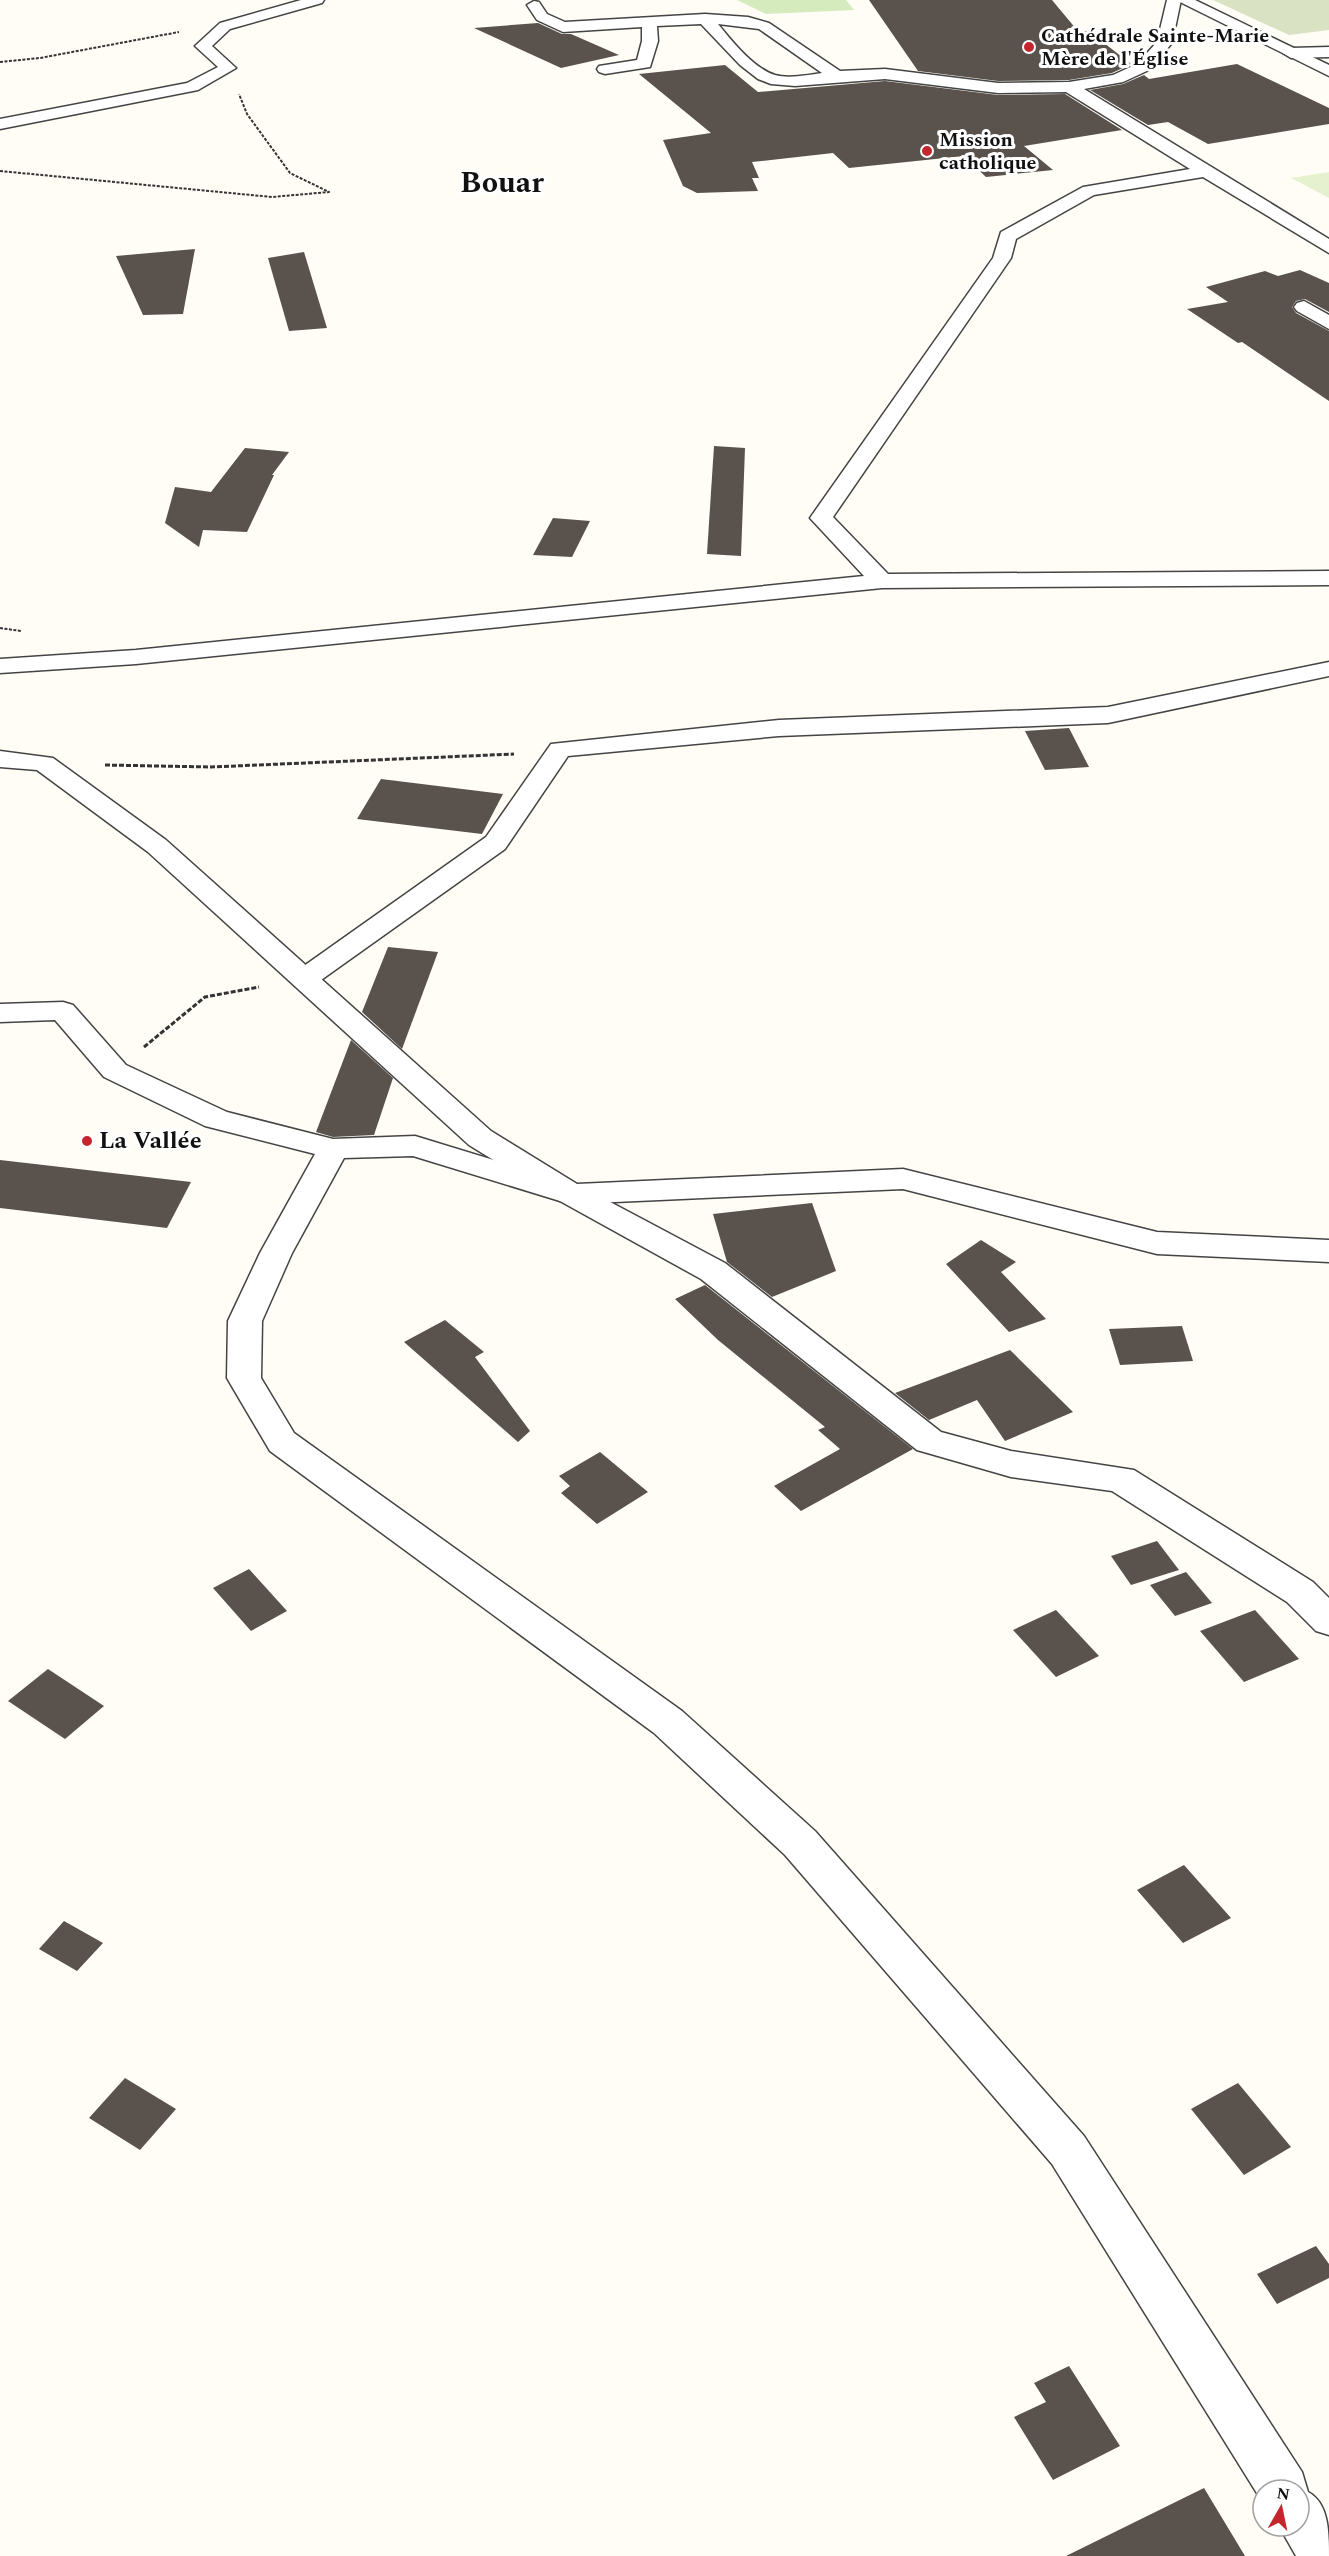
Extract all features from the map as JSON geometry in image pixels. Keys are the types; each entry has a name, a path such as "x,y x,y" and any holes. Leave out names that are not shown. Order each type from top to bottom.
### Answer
{"street":[{"path":"0,124 192,87 228,68 203,46 225,26 317,0"},
{"path":"705,19 724,42 768,79 788,80 885,74 998,88 1069,87 1117,79 1143,67 1164,43 1174,0"},
{"path":"1183,0 1329,71"},
{"path":"534,6 542,17 563,27 705,19 748,22 765,26 837,76"},
{"path":"605,69 644,64 650,41 649,21"},
{"path":"1291,53 1329,52"},
{"path":"1069,87 1329,247"},
{"path":"882,581 821,518 1002,258 1006,236 1089,191 1208,171"},
{"path":"1304,307 1329,322"},
{"path":"0,666 136,657 882,581 1329,578"},
{"path":"304,979 496,843 560,749 779,728 1108,715 1329,669"},
{"path":"0,759 44,763 157,846 480,1138 571,1194 713,1270 929,1441 1011,1464 1120,1479 1300,1592 1329,1621"},
{"path":"0,1013 63,1011 115,1071 216,1119 333,1149 415,1146 571,1194 903,1179 1157,1243 1329,1251"},
{"path":"333,1149 276,1253 245,1321 244,1378 282,1442 668,1722 800,1843 1068,2150 1276,2478"},
{"path":"1311,2533 1326,2556"}],"path":[{"path":"0,62 40,58 163,33 225,26"},
{"path":"0,171 272,196 329,192 290,173 247,114 228,68"},
{"path":"44,763 211,767 491,756 560,749"},
{"path":"115,1071 205,997 304,979"}],"green space":[{"path":"737,0 846,0 854,10 766,14"},
{"path":"1213,0 1329,0 1329,30 1289,35"},
{"path":"1329,172 1329,198 1291,178"}],"building":[{"path":"869,0 1052,0 1077,30 1090,32 1131,64 1112,73 1069,80 998,81 918,71"},
{"path":"538,23 562,34 571,34 619,55 561,68 474,28"},
{"path":"1237,64 1329,108 1329,124 1208,144 1168,122 1148,125 1090,90 1123,84 1144,75 1149,79"},
{"path":"725,65 758,92 885,81 998,95 1065,94 1122,130 1024,146 1053,170 986,177 964,156 849,168 833,153 752,162 759,178 752,178 758,191 697,193 683,186 663,140 711,133 639,74"},
{"path":"195,249 183,314 143,315 116,256"},
{"path":"304,252 327,328 289,331 268,258"},
{"path":"1300,270 1329,283 1329,312 1305,299 1296,301 1292,307 1296,313 1329,331 1329,401 1242,342 1238,343 1187,309 1228,302 1206,287 1265,271 1278,276"},
{"path":"714,446 745,448 741,556 707,554"},
{"path":"245,448 289,452 272,475 274,475 247,532 203,530 199,547 165,523 175,487 211,492"},
{"path":"553,518 590,521 572,557 533,555"},
{"path":"1069,728 1089,767 1045,770 1025,731"},
{"path":"381,779 503,794 482,834 357,819"},
{"path":"388,947 438,952 402,1049 362,1012"},
{"path":"351,1040 393,1078 374,1135 333,1137 316,1132"},
{"path":"0,1160 191,1182 167,1228 0,1208"},
{"path":"812,1203 836,1271 772,1297 727,1262 713,1214"},
{"path":"981,1240 1016,1262 1001,1272 1046,1319 1009,1332 946,1264"},
{"path":"705,1285 913,1449 801,1511 774,1486 840,1449 818,1430 825,1427 718,1340 675,1299"},
{"path":"445,1320 484,1352 475,1357 530,1431 518,1442 404,1342"},
{"path":"1182,1326 1193,1361 1120,1365 1109,1329"},
{"path":"1010,1350 1073,1412 1005,1441 977,1400 929,1420 895,1393"},
{"path":"600,1452 648,1492 597,1524 561,1493 570,1486 559,1476"},
{"path":"1157,1541 1179,1570 1131,1585 1111,1556"},
{"path":"249,1569 287,1611 251,1631 213,1588"},
{"path":"1186,1572 1212,1603 1175,1616 1150,1585"},
{"path":"1056,1610 1099,1656 1056,1677 1013,1630"},
{"path":"1255,1610 1299,1659 1244,1682 1200,1631"},
{"path":"48,1669 104,1706 65,1739 8,1701"},
{"path":"1184,1865 1231,1918 1183,1943 1137,1890"},
{"path":"64,1921 103,1943 77,1971 39,1949"},
{"path":"125,2078 176,2109 140,2150 89,2118"},
{"path":"1238,2083 1291,2147 1244,2175 1191,2109"},
{"path":"1316,2246 1329,2264 1329,2278 1277,2304 1257,2274"},
{"path":"1069,2366 1120,2446 1053,2480 1014,2417 1046,2402 1034,2383"},
{"path":"1204,2488 1245,2556 1066,2556"}],"place":[{"name":"Cathédrale Sainte-Marie Mère de l'Église","path":"1029,47"},
{"name":"Mission catholique","path":"927,151"},
{"name":"La Vallée","path":"87,1141"}],"district":[{"name":"Bouar","path":"502,183"}]}
